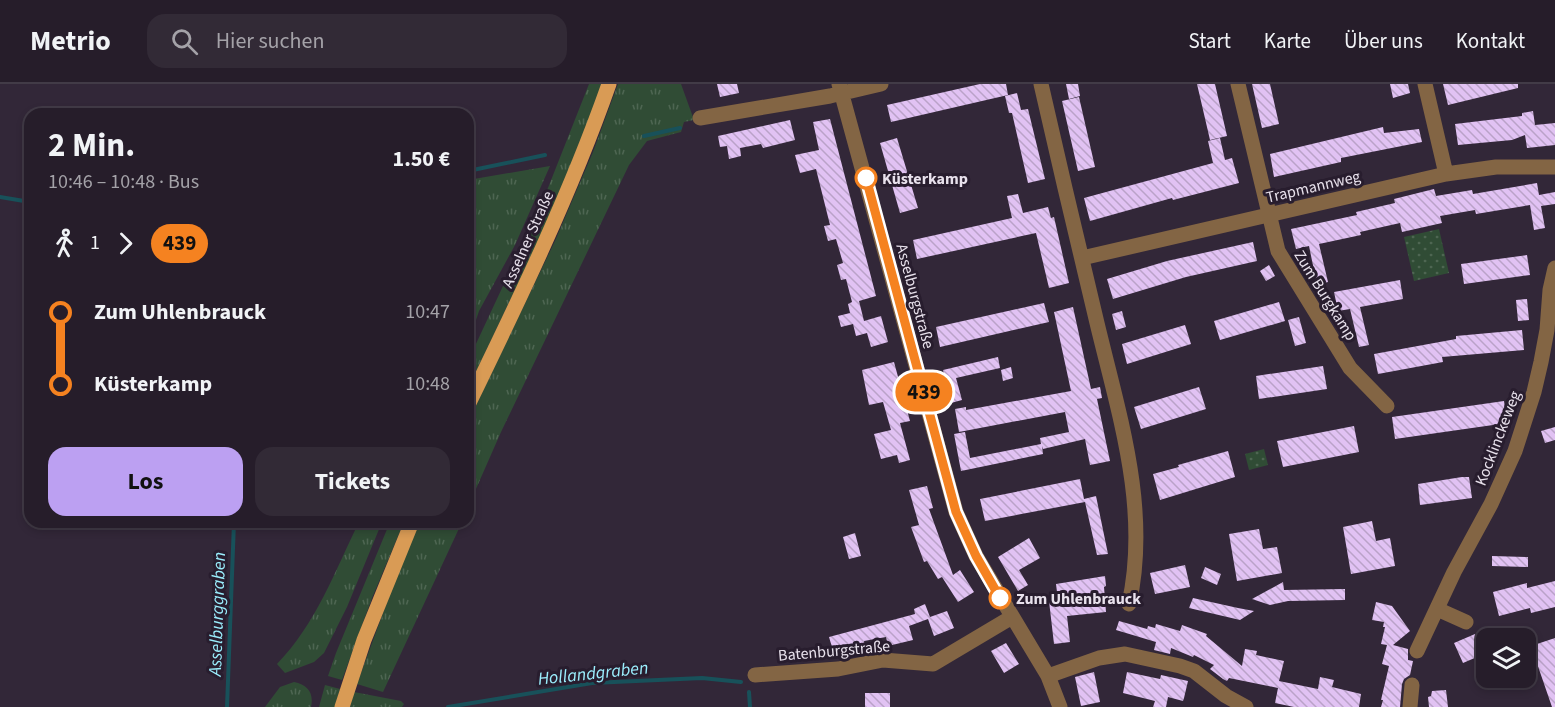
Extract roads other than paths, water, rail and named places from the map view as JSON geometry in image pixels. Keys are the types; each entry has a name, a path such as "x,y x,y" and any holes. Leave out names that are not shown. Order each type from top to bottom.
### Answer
{"main road":[{"name":"Asselner Straße","path":"474,392 557,217 586,148 609,84"},
{"path":"342,707 372,618 410,528"}],"street":[{"path":"700,118 840,89 881,84"},
{"path":"1041,84 1132,472 1137,549 1129,604"},
{"name":"Zum Burgkamp","path":"1238,84 1278,251 1350,368 1387,406"},
{"path":"1425,84 1446,174"},
{"name":"Asselburgstraße","path":"840,89 956,512 976,556 1048,676 1060,707"},
{"name":"Trapmannweg","path":"1082,258 1446,174 1496,167 1555,167"},
{"name":"Kocklinckeweg","path":"1418,651 1454,572 1491,504 1515,451 1539,371 1555,268"},
{"path":"1437,609 1466,622"},
{"name":"Batenburgstraße","path":"755,675 838,669 883,660 933,664 1012,617"},
{"path":"1048,676 1099,658 1125,654 1171,663 1194,671 1226,696 1246,707"},
{"path":"1410,707 1412,685"}],"waterway":[{"path":"644,136 680,128"},
{"path":"474,170 545,155"},
{"name":"Asselburggraben","path":"0,197 24,201"},
{"name":"Asselburggraben","path":"227,707 234,528"},
{"name":"Hollandgraben","path":"448,707 592,683 702,678 741,682"},
{"name":"Hollandgraben","path":"749,692 750,707"}],"place":[{"name":"Küsterkamp","path":"866,178"},
{"name":"Zum Uhlenbrauck","path":"1000,598"}]}
